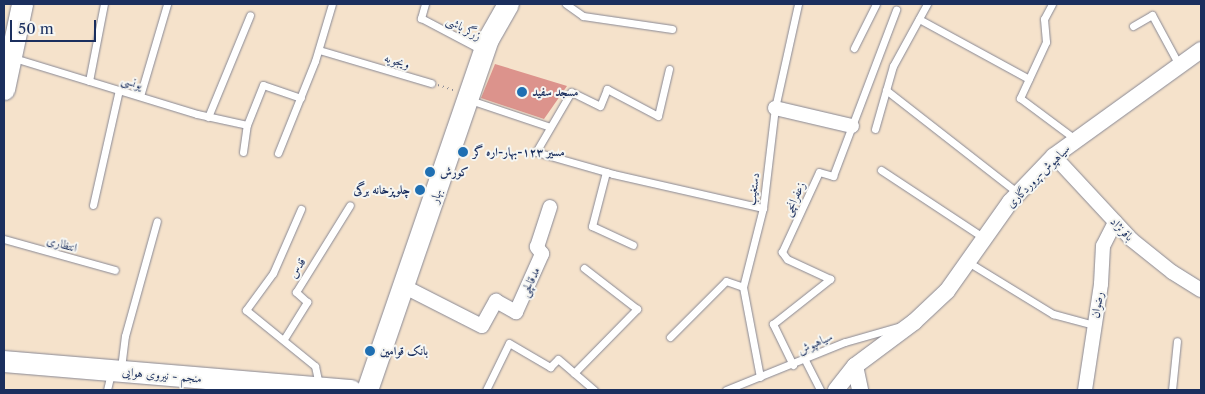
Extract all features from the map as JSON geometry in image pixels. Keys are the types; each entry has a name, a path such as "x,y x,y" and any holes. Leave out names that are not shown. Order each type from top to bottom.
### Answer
{"main road":[{"path":"4,89 8,59 22,4"},
{"name":"بهار","path":"367,390 405,287 484,51 508,4"},
{"name":"منجم - نیروی هوایی","path":"4,362 113,377 266,387 351,390"}],"street":[{"name":"سیاهپوش-پروردگاری","path":"836,390 855,366 914,322 947,291 1018,193 1054,156 1075,139 1201,50"},
{"path":"775,108 852,126"},
{"name":"باقرنژاد","path":"1054,156 1115,222 1172,272 1201,290"},
{"name":"مدقالچی","path":"405,287 482,326 496,301 516,312 542,254 537,247 550,207"},
{"name":"رضوان","path":"1085,390 1103,246 1115,222"},
{"path":"855,366 860,390"}],"lane":[{"path":"89,81 104,4"},
{"path":"140,96 166,4"},
{"path":"278,153 319,50 332,4"},
{"name":"زرگر باشی","path":"426,4 421,18 484,51"},
{"path":"566,4 583,16 672,29"},
{"name":"دستغیب","path":"760,377 743,287 763,208 775,108 798,4"},
{"path":"854,48 876,4"},
{"path":"875,129 893,66 927,4"},
{"path":"1052,4 1044,19 1046,42 1020,98 1075,139"},
{"name":"زعفرانچی","path":"793,365 773,324 830,279 788,259 782,252 819,172 833,176 896,10"},
{"path":"208,117 250,15"},
{"path":"1134,26 1152,15 1180,66"},
{"path":"918,19 1029,79"},
{"name":"ویجویه","path":"319,50 432,83"},
{"name":"یونسی","path":"8,59 208,117 247,125"},
{"path":"669,69 658,116 608,89 600,106 571,92 536,152 606,172 763,208"},
{"path":"243,152 247,125 263,85 300,98"},
{"path":"93,205 119,90"},
{"path":"886,90 1018,193"},
{"path":"469,97 550,128"},
{"path":"881,170 984,238"},
{"path":"606,172 592,226 632,245"},
{"name":"قدس","path":"284,340 308,302 296,292 350,205"},
{"path":"301,209 273,273 246,310 315,366 319,388"},
{"path":"113,377 157,221"},
{"name":"انتظاری","path":"4,239 115,270"},
{"path":"968,262 1053,314 1094,325"},
{"path":"574,373 637,310 584,268"},
{"path":"670,337 726,281 743,287"},
{"name":"سیاهپوش","path":"726,390 793,365 845,342 914,322"},
{"path":"1172,390 1177,341"},
{"path":"486,390 509,343 550,367 558,359 594,390"},
{"path":"805,360 820,390"}],"path":[{"path":"432,83 469,97"}],"building":[{"name":"مسجد سفید","path":"495,64 567,86 544,119 481,98"}],"place":[{"name":"مسجد سفید","path":"522,92"},
{"name":"مسیر ۱۲۳-بهار-اره گر","path":"463,152"},
{"name":"کورش","path":"430,172"},
{"name":"چلوپزخانه برگی","path":"420,190"},
{"name":"بانک قوامین","path":"370,351"}]}
